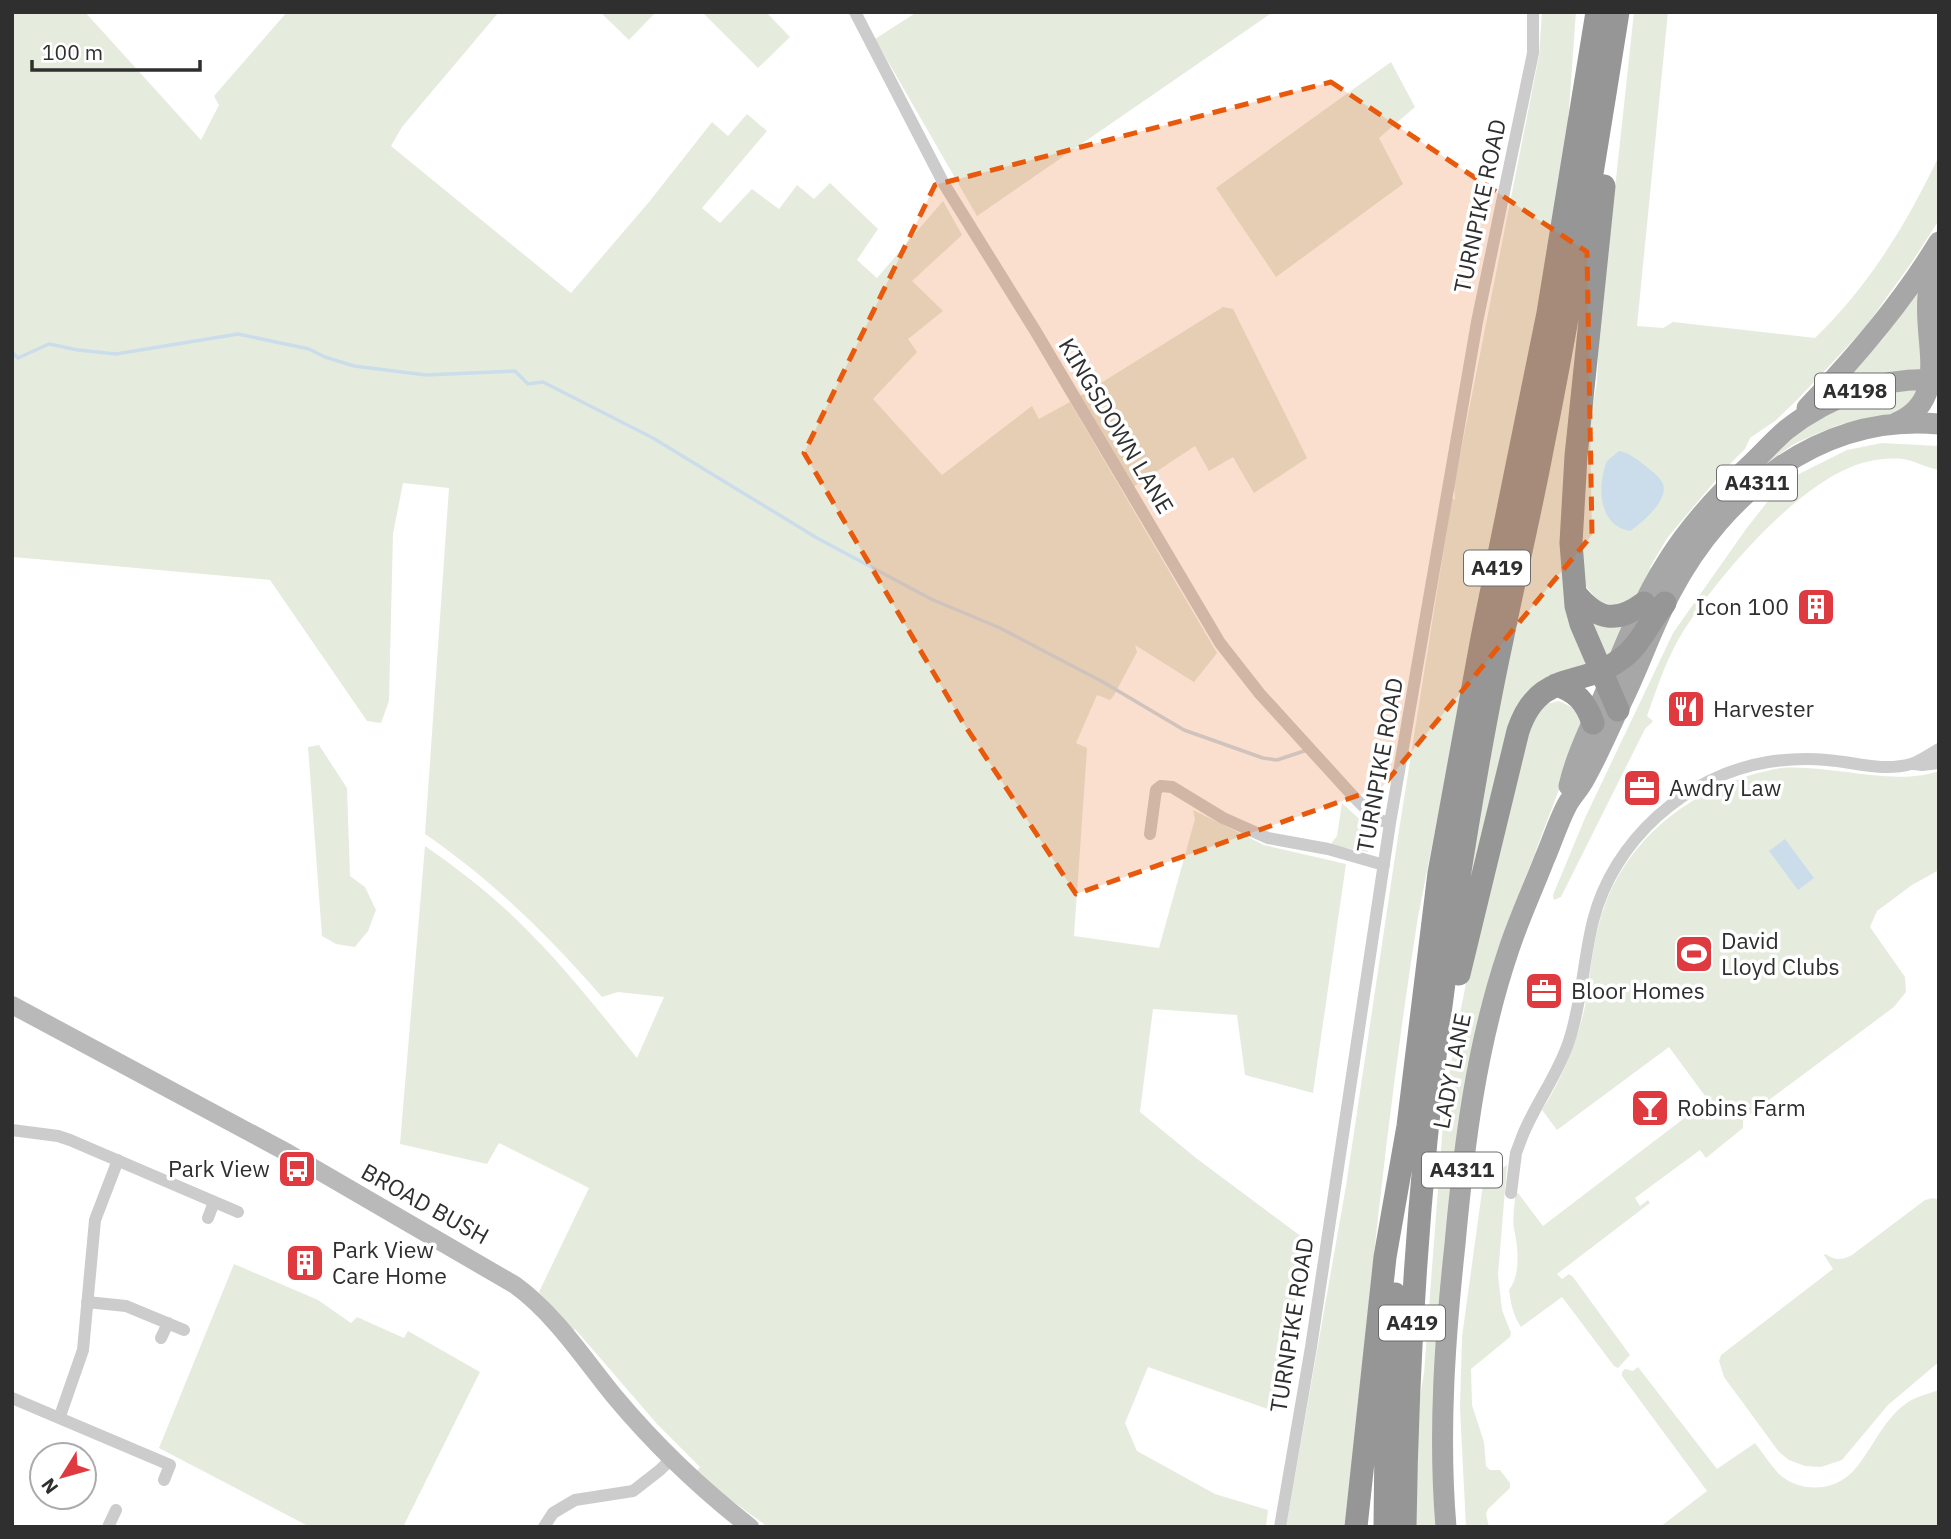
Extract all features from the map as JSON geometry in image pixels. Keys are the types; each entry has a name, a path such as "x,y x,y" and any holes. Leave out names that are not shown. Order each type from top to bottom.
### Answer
{"highway":[{"name":"A419","path":"1385,1527 1390,1357 1418,1124 1439,873 1482,638 1544,336 1597,12"},
{"name":"A419","path":"1405,1527 1418,1124 1473,795 1574,282 1618,12"},
{"name":"A419","path":"1576,594 1572,562 1572,499 1610,133 1618,12"},
{"path":"1556,685 1610,672 1633,648 1654,615 1655,603 1621,617 1606,616 1592,611 1576,594"},
{"path":"1576,594 1581,624 1610,672 1618,710"},
{"name":"A419","path":"1356,1527 1385,1257 1518,731 1530,705 1556,685"},
{"path":"1556,685 1577,695 1583,701 1593,723"}],"main road":[{"name":"A4311","path":"1618,710 1670,557 1724,489 1787,430 1872,337 1939,242"},
{"name":"A4311","path":"1655,603 1735,504 1768,474 1818,444 1848,433 1895,424 1909,417 1922,404 1935,380 1928,298 1939,271"},
{"name":"A4198","path":"1787,430 1827,404 1863,388 1898,381 1935,380"},
{"name":"A4198","path":"1895,424 1939,424"},
{"name":"A4311","path":"1593,723 1610,672"},
{"name":"LADY LANE","path":"1446,1527 1442,1427 1448,1326 1459,1195 1475,1076 1509,950 1567,806 1583,782 1618,710"},
{"name":"LADY LANE","path":"1567,806 1569,783 1593,723"},
{"name":"BROAD BUSH","path":"12,1005 288,1153 515,1285 541,1308 671,1459 703,1490 750,1527"}],"street":[{"name":"KINGSDOWN LANE","path":"855,12 944,184 1220,643 1260,694 1353,796 1376,819 1390,823"},
{"name":"TURNPIKE ROAD","path":"1280,1527 1311,1347 1390,823 1477,322 1533,53 1533,12"},
{"path":"1914,764 1939,749"},
{"path":"1511,1193 1516,1153 1522,1137 1569,1042 1598,902 1618,863 1645,828 1673,803 1702,785 1750,766 1802,759 1881,767 1939,763"},
{"path":"1150,834 1156,790 1161,786 1172,788 1223,818 1268,838 1328,849 1384,865"},
{"path":"12,1130 58,1136 239,1212"},
{"path":"60,1416 83,1350 95,1220 118,1160"},
{"path":"208,1218 214,1202"},
{"path":"87,1302 126,1306 184,1330"},
{"path":"162,1338 167,1323"},
{"path":"12,1398 122,1435 170,1465 164,1480"},
{"path":"544,1527 553,1513 569,1502 590,1496 633,1491 671,1459"},
{"path":"108,1527 116,1510"}],"highlighted area":[{"path":"1331,82 1587,252 1592,535 1382,787 1076,894 962,721 804,453 935,185"}],"shaded area":[{"path":"12,12 85,12 201,140 219,105 214,96 287,12 499,12 402,127 391,146 571,293 649,202 712,122 728,136 747,114 767,131 702,208 720,223 752,189 779,209 797,185 814,199 830,183 878,229 857,260 877,278 943,201 962,235 912,281 943,311 908,339 917,352 873,399 942,475 1032,406 1039,419 1070,402 1217,653 1194,682 1135,645 1137,652 1114,695 1110,700 1097,695 1076,743 1087,748 1074,936 1159,948 1195,819 1193,810 1264,845 1346,864 1313,1093 1245,1075 1237,1015 1153,1009 1140,1112 1196,1158 1306,1240 1276,1412 1148,1367 1125,1423 1137,1451 1215,1494 1268,1510 1266,1527 768,1527 710,1485 697,1471 700,1467 657,1424 575,1329 573,1331 539,1292 589,1188 499,1143 487,1164 400,1144 425,846 504,908 543,946 637,1058 664,997 618,992 602,997 519,910 473,870 425,834 449,488 403,483 393,534 389,701 381,723 367,721 270,580 13,557"},
{"path":"600,12 656,12 629,40"},
{"path":"702,12 766,12 790,37 758,68"},
{"path":"917,12 1273,12 977,216 875,39"},
{"path":"1542,12 1576,12 1568,123 1544,275 1418,917 1386,1145 1347,1527 1286,1527 1346,1186 1452,498 1455,500 1454,486 1539,56"},
{"path":"1634,12 1668,12 1637,326 1663,328 1673,322 1815,338 1853,297 1885,253 1939,156 1939,220 1864,329 1775,421 1750,438 1745,449 1668,537 1650,567 1653,570 1639,592 1626,603 1615,606 1598,601 1585,585 1579,560 1586,445 1597,382 1599,337"},
{"path":"1391,62 1415,107 1379,138 1403,184 1276,277 1216,188"},
{"path":"1931,268 1927,371 1839,387 1884,338"},
{"path":"1584,277 1565,499 1596,666 1548,676 1538,683 1467,892 1495,707"},
{"path":"1223,307 1233,309 1307,458 1254,493 1233,457 1209,471 1195,446 1133,487 1080,396"},
{"path":"1919,389 1910,403 1895,413 1842,424 1816,434 1794,444 1741,481 1804,430 1838,409 1882,394"},
{"path":"1882,443 1939,446 1939,470 1908,460 1882,459 1866,462 1840,472 1813,489 1759,536 1711,592 1677,642 1647,716 1653,721 1645,729 1561,897 1554,900 1553,895 1585,818 1673,633 1746,529 1772,496 1799,474 1847,450"},
{"path":"1587,621 1621,627 1610,660"},
{"path":"1559,701 1576,709 1583,718 1569,763 1507,927 1483,1005 1437,1527 1413,1527 1415,1425 1424,1373 1444,1110 1451,1061 1481,916 1529,724 1546,704"},
{"path":"319,745 347,788 350,876 365,887 376,910 368,931 355,947 336,944 322,936 308,747"},
{"path":"1781,768 1902,777 1939,771 1939,870 1912,885 1877,911 1870,927 1905,977 1906,992 1894,1007 1746,1117 1743,1128 1706,1158 1700,1150 1635,1198 1640,1206 1648,1200 1650,1203 1557,1274 1562,1279 1569,1274 1573,1277 1630,1355 1618,1368 1562,1297 1521,1327 1518,1323 1509,1290 1513,1284 1518,1260 1513,1225 1515,1195 1518,1193 1543,1226 1708,1100 1669,1047 1557,1130 1542,1110 1562,1073 1578,1033 1595,940 1606,902 1635,852 1676,812 1700,797 1753,774"},
{"path":"1342,803 1368,827 1368,852 1330,845 1337,836"},
{"path":"1507,1165 1498,1275 1502,1310 1511,1333 1510,1337 1471,1369 1472,1405 1484,1442 1486,1466 1490,1470 1500,1470 1510,1483 1510,1488 1488,1509 1486,1514 1489,1527 1466,1527 1460,1408 1462,1337 1483,1184"},
{"path":"1925,1200 1939,1200 1939,1362 1888,1405 1842,1460 1821,1467 1805,1466 1789,1460 1779,1452 1724,1377 1719,1361 1721,1355 1833,1269 1824,1255 1839,1259 1852,1255"},
{"path":"234,1264 318,1300 351,1323 357,1317 404,1338 408,1331 480,1372 403,1527 310,1527 159,1448"},
{"path":"1638,1367 1717,1469 1755,1443 1778,1473 1787,1480 1818,1488 1847,1477 1904,1405 1939,1390 1939,1527 1660,1527 1707,1491 1622,1376 1625,1369 1633,1371"}],"water":[{"path":"1619,451 1638,460 1656,475 1664,490 1658,504 1630,531 1619,528 1611,521 1606,513 1601,492 1607,461"},
{"path":"1785,839 1814,878 1798,890 1769,851"}],"waterway":[{"path":"12,352 18,358 49,344 116,354 238,334 309,349 354,366 426,375 515,371 528,384 543,382 653,438 817,538 931,599 1000,628 1103,682 1184,730 1263,758 1277,760 1304,751"}],"place":[{"name":"Icon 100","path":"1816,607"},
{"name":"Harvester","path":"1686,709"},
{"name":"Awdry Law","path":"1642,788"},
{"name":"David Lloyd Clubs","path":"1694,954"},
{"name":"Bloor Homes","path":"1544,991"},
{"name":"Robins Farm","path":"1650,1108"},
{"name":"Park View","path":"297,1169"},
{"name":"Park View Care Home","path":"305,1263"}]}
